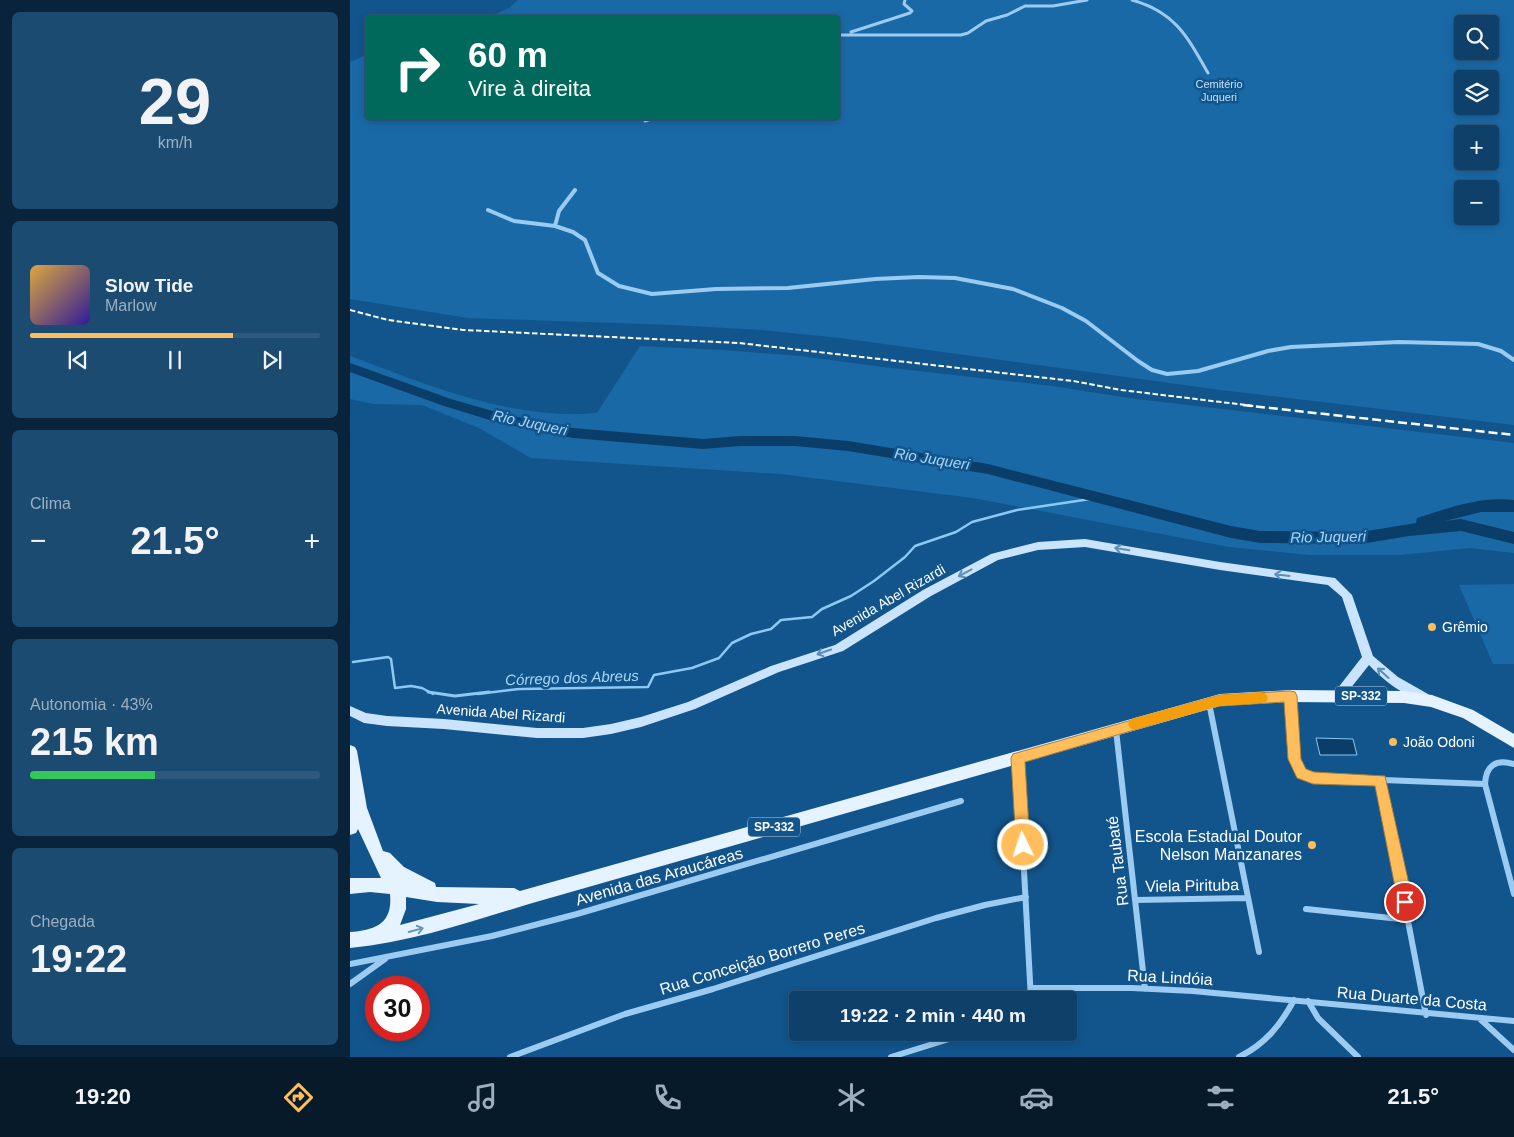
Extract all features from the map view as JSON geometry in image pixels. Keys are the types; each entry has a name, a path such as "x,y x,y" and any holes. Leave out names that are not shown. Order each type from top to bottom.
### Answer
{"main road":[{"name":"SP-332","path":"350,940 401,934 1220,700 1290,696 1338,696 1404,697 1432,701 1468,714 1514,742"},
{"path":"350,751 356,800 372,844 396,886"},
{"path":"350,828 356,800"},
{"path":"372,844 398,872 424,886 450,896"},
{"name":"SP-332","path":"350,886 396,886 424,893 450,896 529,896"},
{"name":"SP-332","path":"368,939 382,933 395,918 399,902 396,886"}],"street":[{"path":"845,34 910,14 912,11 904,4 905,0"},
{"path":"840,35 960,35 968,33 986,21 1007,15 1025,6 1052,6 1087,0"},
{"path":"1132,0 1156,8 1176,21 1208,73"},
{"path":"555,226 559,211 575,190"},
{"path":"488,210 514,221 555,226 573,232 585,240 594,267 606,279 628,289 652,294 716,288 788,288 919,276 955,278 1013,289 1062,308 1086,321 1138,361 1152,370 1167,374 1198,371 1268,351 1291,347 1380,342 1424,341 1478,344 1501,351 1514,360"},
{"name":"Avenida Abel Rizardi","path":"350,712 364,718 387,721 452,724 538,733 583,733 640,722 691,706 775,669 838,648 927,593 996,557 1038,546 1086,543 1220,566 1330,581 1347,595 1368,658"},
{"path":"1338,696 1368,658 1385,675 1406,690 1432,701"},
{"path":"1290,696 1295,759 1302,773 1313,778 1486,784"},
{"path":"1209,703 1259,952"},
{"name":"Rua Taubaté","path":"1116,730 1145,989"},
{"path":"1018,758 1031,988"},
{"path":"1514,764 1505,762 1494,764 1488,767 1484,773 1514,894"},
{"path":"1380,780 1409,920 1426,1015"},
{"name":"Avenida das Araucáreas","path":"350,964 492,936 577,914 961,801"},
{"name":"Rua Conceição Borrero Peres","path":"510,1057 625,1014 713,990 936,918 985,905 1026,897"},
{"name":"Viela Pirituba","path":"1136,900 1248,898"},
{"path":"1306,909 1409,920"},
{"path":"350,984 390,956"},
{"name":"Rua Lindóia","path":"1031,988 1145,989 1308,1001"},
{"path":"1239,1057 1270,1038 1282,1024 1294,1000"},
{"path":"1308,1001 1318,1018 1358,1057"},
{"name":"Rua Duarte da Costa","path":"1308,1001 1426,1015 1514,1021"},
{"path":"1480,1019 1514,1050"},
{"path":"891,1057 942,1041"},
{"path":"528,1057 531,1049"}],"green space":[{"name":"Cemitério Juqueri","path":"518,0 1514,0 1514,425 1221,390 840,338 761,330 673,325 468,318 350,299 350,62 365,56 365,120 840,120 840,15 493,15 509,8"},
{"path":"640,346 800,356 1052,386 1136,399 1514,443 1514,553 1470,548 1400,555 1309,555 1229,547 973,498 781,474 531,458 479,428 422,405 373,404 350,399 350,356 440,389 502,406 534,412 565,414 597,413"},
{"path":"1514,584 1514,664 1493,664 1459,585"}],"shaded area":[{"path":"1316,738 1353,739 1357,755 1320,755"}],"waterway":[{"name":"Rio Juqueri","path":"350,367 446,402 501,419 573,433 703,444 740,441 795,441 848,446 988,469 1231,532 1260,537 1361,538 1409,530 1461,525 1514,538"},
{"name":"Córrego dos Abreus","path":"478,694 519,689 648,687 654,675 692,668 719,658 732,643 751,634 771,629 781,620 812,617 822,609 851,596 874,581 905,557 915,546 956,532 972,522 1017,510 1097,498"},
{"path":"1423,522 1481,506 1514,506"},
{"name":"Córrego dos Abreus","path":"353,662 388,657 391,659 395,688 411,686 422,688 430,692"},
{"name":"Córrego dos Abreus","path":"430,692 455,696 489,692"}],"railway":[{"path":"350,310 388,320 463,330 739,343 1073,381 1121,390 1254,406"},
{"path":"1243,405 1514,435"}],"slow traffic":[{"path":"1134,724 1220,700 1261,698"}],"place":[{"name":"Grêmio","path":"1432,627"},
{"name":"João Odoni","path":"1393,742"},
{"name":"Escola Estadual Doutor Nelson Manzanares","path":"1312,845"}],"route":[{"path":"1023,845 1018,758 1220,700 1290,696 1295,759 1302,773 1307,777 1313,778 1380,780 1405,902"}]}
